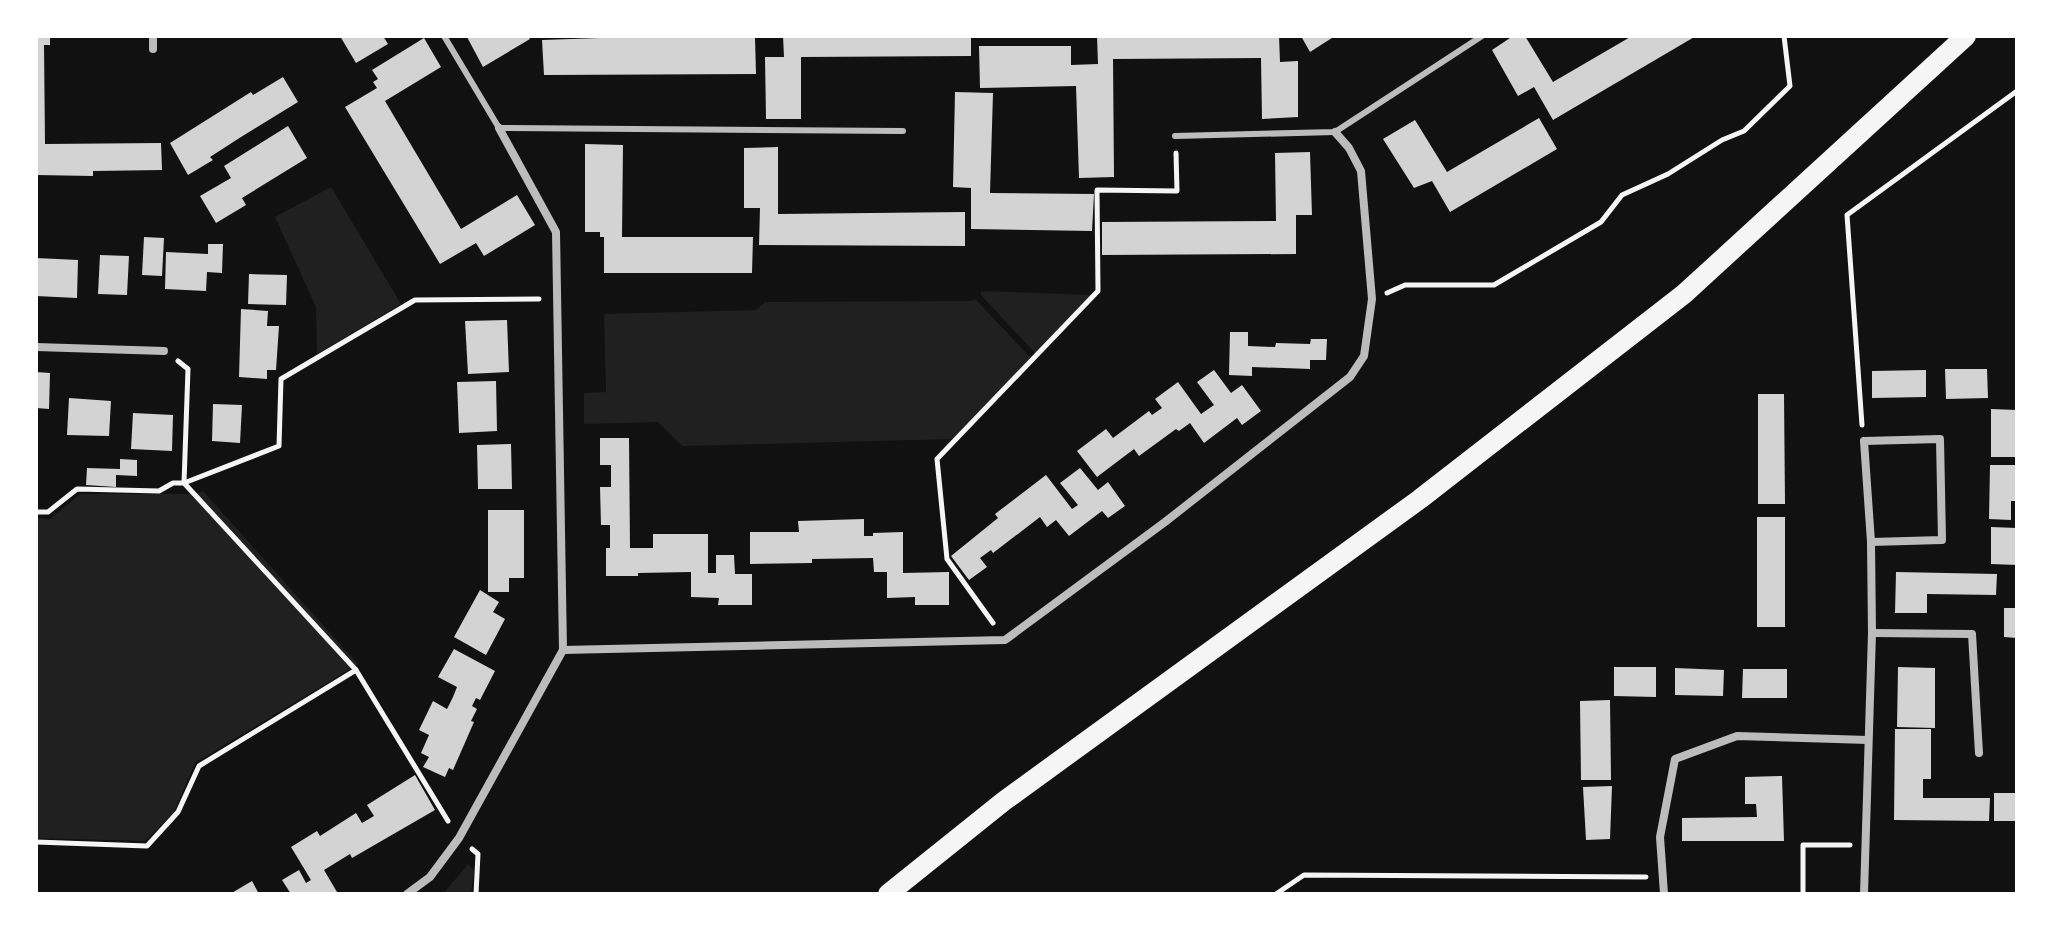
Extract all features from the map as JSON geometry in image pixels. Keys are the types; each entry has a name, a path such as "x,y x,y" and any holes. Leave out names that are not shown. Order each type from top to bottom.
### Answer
{"main road":[{"path":"888,894 1004,801 1420,499 1684,294 1966,36"}],"street":[{"path":"153,36 153,49"},
{"path":"407,894 430,877 459,838 563,650 556,232 499,128"},
{"path":"563,650 1005,640 1165,522 1350,377 1364,356 1372,299 1361,171 1349,148 1335,132"},
{"path":"36,347 164,351"},
{"path":"1864,894 1872,633 1871,542 1864,441 1940,439 1942,540 1871,542"},
{"path":"1872,633 1972,634 1979,753"},
{"path":"1664,894 1660,837 1675,759 1737,736 1868,740"}],"lane":[{"path":"444,36 499,128 903,131"},
{"path":"1175,136 1335,132 1482,36"}],"path":[{"path":"1372,299 1405,285 1494,285 1601,222 1622,195 1668,174 1722,140 1744,131 1790,86 1784,36"},
{"path":"1864,441 1847,215 2017,91"},
{"path":"1005,640 947,559 937,459 1098,291 1097,190 1177,191 1175,136"},
{"path":"36,512 48,512 77,489 159,491 173,483 184,483 279,446 281,379 415,300 557,299"},
{"path":"164,351 188,369 184,483 356,670 459,838 478,854 476,894"},
{"path":"36,842 147,846 178,812 199,766 356,670"},
{"path":"1803,894 1803,845 1864,845"},
{"path":"1276,894 1304,875 1663,877"}],"shaded area":[{"path":"331,187 401,304 317,354 316,307 275,217"},
{"path":"982,291 1091,295 1037,355 980,294"},
{"path":"975,299 1032,359 953,439 682,446 658,422 584,424 584,393 606,392 604,314 756,310 765,302"},
{"path":"203,491 358,664 195,763 174,812 145,841 36,838 36,518 50,519 80,494 195,494"},
{"path":"468,864 474,870 471,894 443,894"}],"building":[{"path":"36,36 50,36 50,45 44,45 45,144 161,143 162,170 93,171 93,176 36,175"},
{"path":"340,36 383,36 388,44 356,63"},
{"path":"469,36 527,36 530,39 483,67"},
{"path":"783,36 971,36 971,56 801,57 801,119 766,119 765,57 784,57"},
{"path":"1097,36 1279,36 1280,62 1298,61 1298,117 1262,119 1261,58 1113,59 1114,177 1079,178 1076,86 980,88 979,46 1071,46 1071,65 1098,64"},
{"path":"1301,36 1335,36 1310,52"},
{"path":"1513,36 1525,36 1553,82 1632,36 1696,36 1553,120 1534,87 1518,96 1492,50"},
{"path":"424,38 441,67 385,101 461,229 517,195 535,225 484,256 476,243 440,264 345,107 377,88 373,82 378,79 372,70"},
{"path":"755,38 756,74 544,75 542,40"},
{"path":"283,77 298,102 210,157 213,160 188,175 170,143 251,92 253,95"},
{"path":"955,92 993,93 990,193 1094,194 1092,231 971,229 971,188 953,187"},
{"path":"1539,118 1557,149 1450,212 1432,181 1414,188 1383,139 1415,120 1447,172"},
{"path":"288,126 307,158 242,198 246,205 216,223 200,196 231,178 224,166"},
{"path":"585,144 623,145 622,237 753,237 752,273 604,273 604,237 600,237 600,232 585,232"},
{"path":"778,147 778,214 965,212 965,246 759,245 760,208 744,208 744,148"},
{"path":"1310,152 1312,215 1296,215 1296,254 1102,255 1102,222 1276,221 1275,153"},
{"path":"144,237 164,238 162,276 142,275"},
{"path":"208,244 223,244 222,273 207,272 206,291 165,289 166,252 208,254"},
{"path":"100,255 129,256 127,295 98,294"},
{"path":"36,258 78,260 77,298 36,296"},
{"path":"249,274 287,275 286,305 248,304"},
{"path":"241,309 268,311 267,326 279,326 276,370 267,370 267,379 239,377"},
{"path":"507,320 509,372 468,374 465,321"},
{"path":"1230,332 1248,332 1248,346 1310,344 1311,339 1327,339 1326,360 1310,360 1310,369 1252,367 1252,376 1229,375"},
{"path":"1945,369 1987,369 1988,398 1946,399"},
{"path":"1214,370 1231,393 1242,385 1261,411 1242,425 1237,418 1204,443 1190,423 1179,431 1176,429 1139,456 1134,449 1097,477 1077,451 1106,429 1113,438 1149,411 1152,415 1162,408 1155,399 1178,382 1201,414 1214,405 1197,382"},
{"path":"1926,370 1926,397 1872,398 1872,371"},
{"path":"36,372 50,373 49,409 36,408"},
{"path":"496,381 497,431 459,433 457,382"},
{"path":"1758,394 1784,394 1785,504 1758,504"},
{"path":"69,398 111,401 109,436 67,435"},
{"path":"213,404 242,405 240,443 212,441"},
{"path":"1991,409 2017,410 2017,457 1991,457"},
{"path":"133,413 173,415 172,451 131,449"},
{"path":"600,438 629,438 630,548 653,548 653,534 708,534 708,573 716,573 716,555 734,555 735,574 752,574 752,605 718,605 719,598 691,597 691,572 606,576 610,525 601,525 600,487 611,487 611,465 600,465"},
{"path":"511,444 512,489 478,489 477,445"},
{"path":"120,459 137,460 137,476 116,475 116,487 86,485 87,468 120,469"},
{"path":"1990,465 2017,465 2017,501 2011,501 2011,520 1989,519"},
{"path":"1080,468 1098,490 1108,482 1125,506 1108,518 1102,511 1069,536 1056,520 1047,527 1040,517 993,553 991,550 980,558 987,567 969,580 951,556 998,518 995,514 1046,475 1072,509 1078,505 1060,483"},
{"path":"488,510 524,510 524,578 509,578 509,592 488,592"},
{"path":"1757,517 1785,517 1785,627 1757,627"},
{"path":"864,519 864,536 903,532 903,573 949,572 949,605 915,605 915,597 887,598 887,572 874,572 873,558 750,564 750,532 799,532 798,521"},
{"path":"1991,527 2017,528 2017,565 1991,564"},
{"path":"1896,572 1997,574 1996,595 1927,594 1927,613 1895,613"},
{"path":"480,590 499,602 493,612 505,619 486,655 454,637"},
{"path":"2004,608 2017,608 2017,638 2004,637"},
{"path":"454,649 495,671 480,700 476,698 472,706 477,709 471,721 474,722 453,770 449,768 445,777 423,767 429,757 421,753 429,735 419,730 433,701 447,709 453,697 457,687 438,677"},
{"path":"1614,667 1656,667 1656,697 1614,696"},
{"path":"1898,667 1935,668 1935,728 1897,727"},
{"path":"1675,668 1724,670 1723,696 1675,695"},
{"path":"1743,669 1787,669 1787,698 1742,698"},
{"path":"1610,700 1611,780 1581,780 1580,701"},
{"path":"1895,729 1931,729 1931,779 1923,779 1923,798 1990,798 1989,821 1894,820"},
{"path":"415,775 435,810 352,858 350,854 324,870 337,892 291,894 282,880 299,870 306,883 311,880 291,847 317,831 320,836 356,813 362,823 374,816 367,805"},
{"path":"1782,776 1784,841 1682,841 1682,818 1757,817 1756,804 1745,804 1745,777"},
{"path":"1612,786 1610,839 1586,840 1583,787"},
{"path":"1994,793 2017,793 2017,821 1994,821"},
{"path":"252,881 259,894 230,894"}]}
